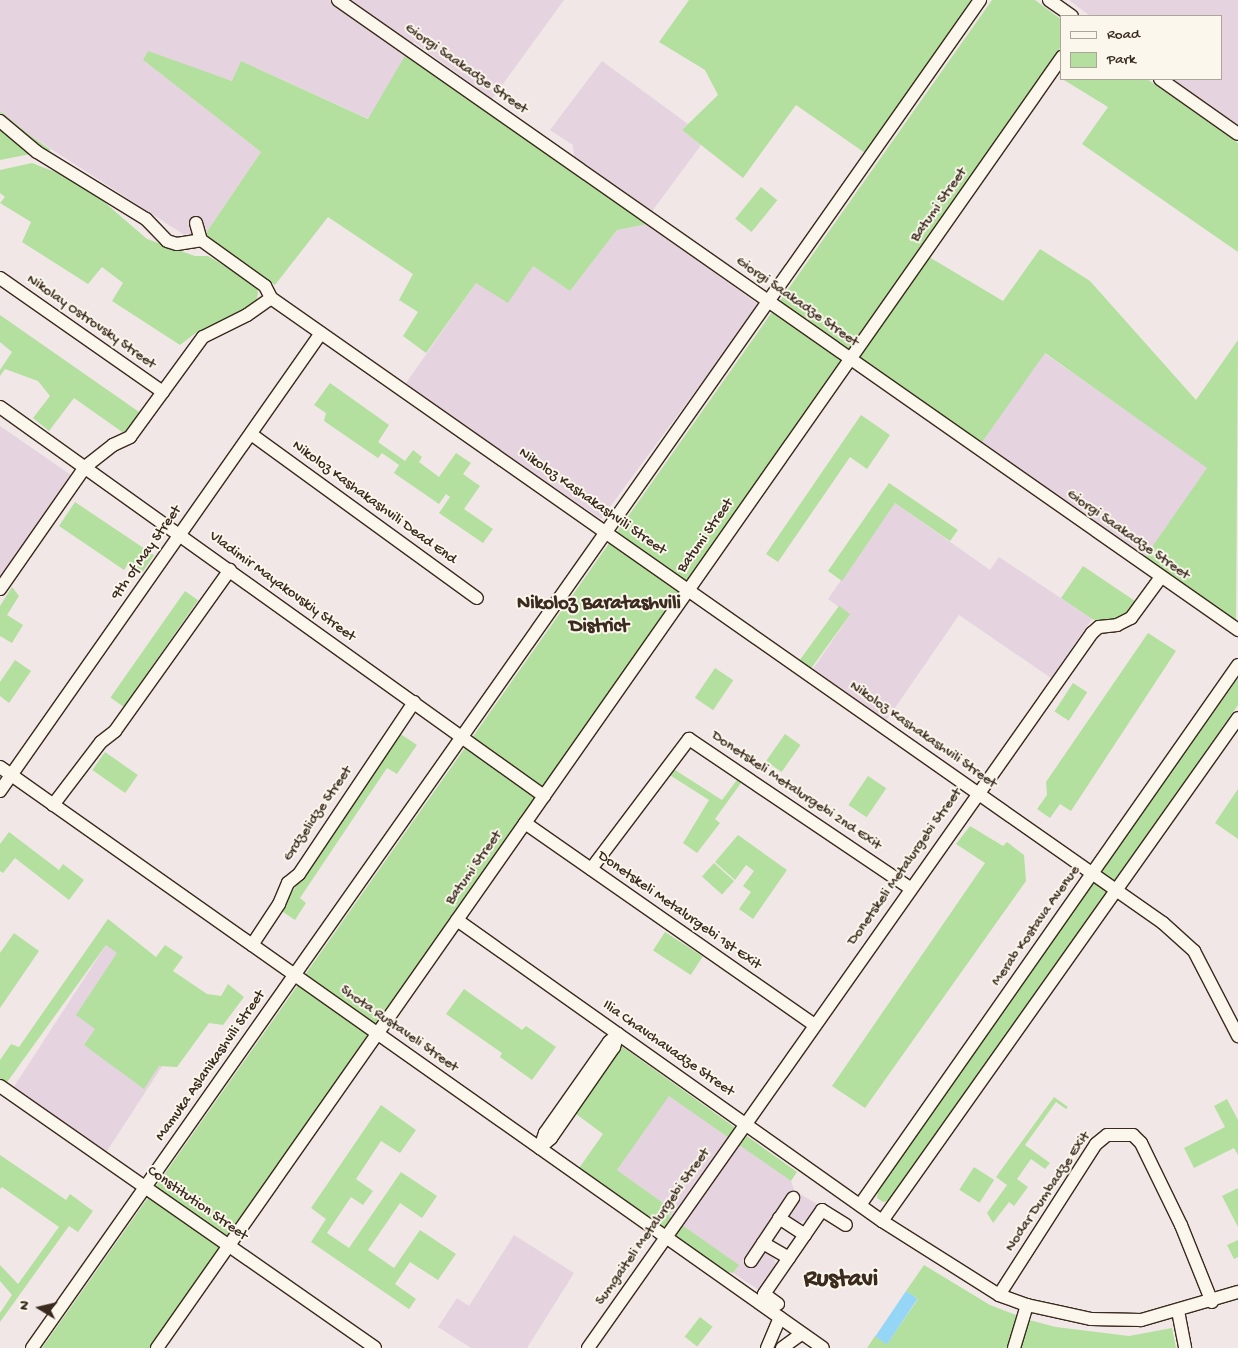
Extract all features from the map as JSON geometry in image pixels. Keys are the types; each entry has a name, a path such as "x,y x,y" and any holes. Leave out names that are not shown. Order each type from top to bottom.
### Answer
{"street":[{"name":"Giorgi Saakadze Street","path":"338,0 1161,577 1235,625"},
{"path":"294,975 980,0"},
{"path":"1049,0 1071,15"},
{"name":"Batumi Street","path":"377,1034 1060,60"},
{"path":"1161,80 1238,134"},
{"path":"0,121 37,152 146,219 166,241 177,244 201,240 196,223"},
{"name":"Nikoloz Kashakashvili Street","path":"201,240 265,286 271,298 1163,923 1194,951 1238,1035"},
{"name":"Nikolay Ostrovsky Street","path":"0,278 163,392"},
{"path":"0,589 85,467 113,445 130,437 203,337 247,314 271,298"},
{"name":"9th of May Street","path":"0,792 321,333"},
{"name":"Vladimir Mayakovskiy Street","path":"0,407 544,796"},
{"name":"Nikoloz Kashakashvili Dead End","path":"251,434 477,598"},
{"path":"53,805 101,742 115,731 230,570"},
{"name":"Donetskeli Metalurgebi Street","path":"745,1124 977,793 1092,633 1099,627 1118,625 1131,618 1161,577"},
{"name":"Merab Kostava Avenue","path":"860,1205 1238,664"},
{"name":"Grdzelidze Street","path":"252,945 279,904 288,883 299,874 414,702"},
{"path":"882,1221 1238,718"},
{"name":"Donetskeli Metalurgebi 2nd Exit","path":"591,870 689,739 910,888"},
{"name":"Shota Rustaveli Street","path":"0,767 823,1348"},
{"name":"Donetskeli Metalurgebi 1st Exit","path":"525,823 815,1025"},
{"name":"Ilia Chavchavadze Street","path":"457,920 882,1221 999,1295 1027,1305 1091,1319 1141,1320 1212,1302 1238,1292"},
{"name":"Mamuka Aslanikashvili Street","path":"32,1348 294,975"},
{"path":"157,1348 377,1034"},
{"path":"540,1148 545,1133 580,1090 618,1034"},
{"name":"Constitution Street","path":"1,1088 375,1348"},
{"name":"Sumgaiteli Metalurgebi Street","path":"588,1348 745,1124"},
{"name":"Nodar Dumbadze Exit","path":"999,1295 1096,1144 1107,1134 1133,1135 1141,1143 1181,1225 1212,1302"},
{"path":"751,1261 793,1198"},
{"path":"778,1304 764,1294 822,1210 846,1225"},
{"path":"779,1218 805,1235"},
{"path":"763,1243 788,1258"},
{"path":"1014,1348 1027,1305"},
{"path":"1178,1311 1185,1348"},
{"path":"767,1348 780,1318"},
{"path":"782,1348 801,1334"}],"shaded area":[{"path":"0,0 564,0 492,99 414,42 369,119 241,61 233,81 143,60 261,152 204,236 183,234 31,136 0,111"},
{"path":"1069,0 1238,0 1238,125 1172,80 1223,80 1223,15 1089,15"},
{"path":"602,61 688,124 682,130 701,145 650,214 574,157 573,145 550,130"},
{"path":"647,224 759,305 601,519 404,386 476,283 533,266 570,291 617,230"},
{"path":"1044,353 1209,468 1144,560 980,445"},
{"path":"0,426 71,475 70,483 0,583"},
{"path":"895,503 990,570 999,557 1092,619 1051,678 959,615 886,721 813,669 850,615 828,599"},
{"path":"106,945 201,1007 107,1152 12,1090"},
{"path":"669,1095 791,1181 794,1190 820,1206 810,1219 797,1223 782,1215 760,1248 773,1253 776,1265 759,1290 733,1273 738,1265 669,1216 673,1210 617,1170"},
{"path":"514,1235 574,1273 527,1348 471,1348 438,1327 457,1298 469,1306"}],"green space":[{"path":"689,0 971,0 868,155 796,105 743,178 682,130 718,95 705,70 659,42"},
{"path":"992,0 1035,0 1060,19 1060,48 150,1348 42,1348"},
{"path":"148,51 232,81 241,61 368,119 406,54 647,224 617,230 570,291 533,266 508,303 476,283 426,353 403,336 418,312 399,300 413,274 328,217 275,285 204,236 261,152 143,60"},
{"path":"1064,80 1148,80 1238,143 1238,252 1082,144 1108,107"},
{"path":"0,111 31,136 51,150 0,160"},
{"path":"32,163 81,182 147,239 195,256 208,256 255,284 258,292 256,304 197,332 180,345 112,301 123,283 102,267 88,284 22,242 31,222 0,203 5,197 0,193 0,170"},
{"path":"761,187 777,200 752,232 735,219"},
{"path":"1040,249 1090,281 1196,400 1238,340 1236,622 1143,560 1207,468 1045,353 980,445 858,356 929,257 1003,301"},
{"path":"0,315 142,414 125,434 74,398 49,431 33,418 50,396 38,381 5,369 0,376 0,370 12,352 0,342"},
{"path":"330,383 389,425 378,442 405,461 413,450 422,457 419,462 439,477 456,453 471,463 463,474 480,486 464,509 493,529 483,543 439,513 450,497 446,494 439,504 394,473 399,465 382,453 378,458 324,421 326,413 314,405"},
{"path":"861,415 890,435 867,469 850,457 778,562 766,554"},
{"path":"889,483 958,530 950,541 895,503 842,581 828,571"},
{"path":"75,502 154,555 142,573 128,564 124,570 59,526"},
{"path":"1083,566 1138,603 1130,614 1106,623 1092,619 1061,598"},
{"path":"12,587 19,596 7,615 23,625 12,643 0,636 0,606"},
{"path":"185,591 198,600 124,707 110,697"},
{"path":"839,606 850,614 811,668 800,660"},
{"path":"1148,633 1176,651 1071,811 1060,804 1050,818 1037,809 1047,795 1046,782"},
{"path":"15,660 31,671 9,703 0,696 0,682"},
{"path":"715,668 733,680 713,710 695,698"},
{"path":"1238,678 1238,705 890,1201 883,1202 877,1198 878,1189"},
{"path":"1073,683 1087,692 1069,721 1054,712"},
{"path":"399,733 417,745 397,774 387,768 300,898 306,903 295,920 280,910"},
{"path":"785,734 801,745 782,772 766,761"},
{"path":"105,752 138,775 125,793 92,770"},
{"path":"672,768 722,800 737,780 741,783 715,819 720,823 697,853 683,843 709,800 668,774"},
{"path":"868,776 886,788 867,817 848,805"},
{"path":"1238,789 1238,839 1215,823"},
{"path":"970,826 1003,846 1007,842 1024,855 1026,881 865,1108 832,1086 985,863 956,844"},
{"path":"9,832 59,870 63,864 84,880 69,900 15,858 3,873 0,871 0,844"},
{"path":"738,835 787,870 753,919 739,909 751,892 743,886 754,871 746,865 735,880 715,862"},
{"path":"714,863 734,881 722,894 702,876"},
{"path":"108,919 156,957 165,945 183,957 173,971 207,994 221,996 228,984 244,997 223,1025 209,1023 177,1067 159,1066 144,1089 84,1045 95,1029 76,1015 117,953 106,945 5,1085 0,1081 0,1060 11,1044 19,1047"},
{"path":"665,932 703,957 691,975 653,950"},
{"path":"14,933 39,951 0,1008 0,953"},
{"path":"464,989 522,1030 526,1026 556,1047 532,1080 500,1057 502,1053 446,1014"},
{"path":"620,1045 797,1172 791,1181 669,1096 617,1170 673,1210 669,1216 739,1265 733,1273 716,1269 577,1171 603,1134 572,1111"},
{"path":"1054,1097 1068,1107 1066,1109 1056,1102 1025,1145 1050,1163 1045,1169 1031,1159 1017,1179 1028,1187 1014,1206 1009,1202 993,1223 987,1213 1007,1185 996,1177"},
{"path":"1227,1099 1238,1120 1238,1155 1234,1148 1194,1168 1184,1148 1225,1127 1214,1106"},
{"path":"381,1105 416,1130 400,1153 381,1141 356,1179 373,1191 363,1205 351,1197 327,1233 349,1248 401,1172 437,1196 422,1218 400,1203 368,1250 394,1268 420,1230 456,1254 438,1280 410,1262 395,1284 416,1299 409,1309 311,1242 326,1219 311,1208"},
{"path":"0,1155 66,1200 70,1194 93,1211 78,1232 69,1226 0,1322 0,1313 12,1295 0,1281 0,1265 18,1284 59,1227 2,1187 0,1189"},
{"path":"974,1167 994,1180 979,1203 959,1190"},
{"path":"1238,1188 1238,1227 1222,1196"},
{"path":"1238,1240 1238,1257 1234,1259 1227,1245"},
{"path":"924,1265 990,1305 1029,1320 1056,1327 1129,1336 1172,1328 1176,1348 867,1348 875,1336 887,1344 918,1299 906,1291"},
{"path":"700,1317 713,1327 697,1347 685,1337"}],"water":[{"path":"906,1291 918,1299 887,1344 875,1337"}],"district":[{"name":"Nikoloz Baratashvili District","path":"599,616"},
{"name":"Rustavi","path":"841,1281"}]}
